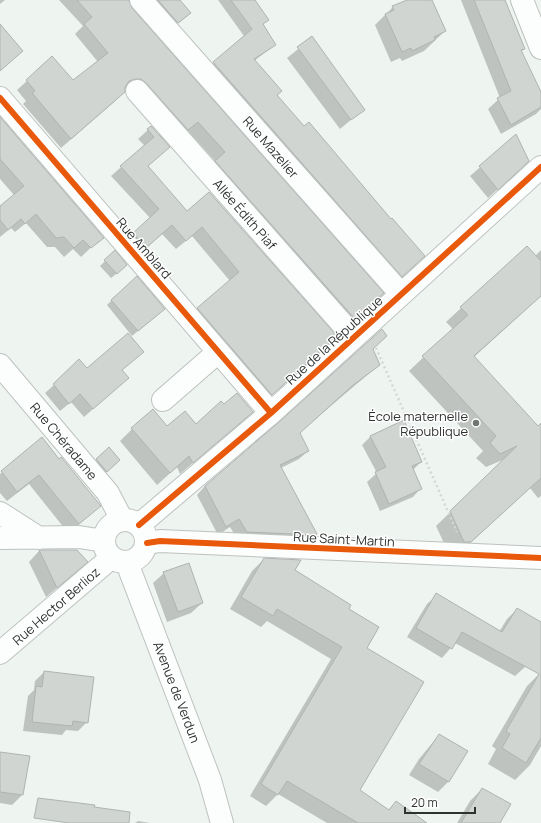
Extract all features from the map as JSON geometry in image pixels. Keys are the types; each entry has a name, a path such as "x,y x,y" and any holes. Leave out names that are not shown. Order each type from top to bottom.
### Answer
{"street":[{"name":"Rue Mazelier","path":"141,0 401,294"},
{"path":"522,0 541,48"},
{"name":"Allée Édith Piaf","path":"137,91 359,331"},
{"name":"Rue Amblard","path":"0,98 271,413"},
{"name":"Rue de la République","path":"136,529 271,413 359,331 541,167"},
{"path":"163,400 218,352"},
{"name":"Rue Chéradame","path":"0,365 108,493 136,529"},
{"path":"0,513 39,538"},
{"path":"114,554 106,531 109,527 113,524 136,529"},
{"name":"Rue Saint-Martin","path":"136,529 160,541 467,556 541,558"},
{"name":"Rue Hector Berlioz","path":"0,653 114,554 140,557 136,529"},
{"path":"0,538 79,537 114,554"},
{"name":"Avenue de Verdun","path":"114,554 210,780 222,823"}],"path":[{"path":"359,331 467,556"}],"building":[{"path":"77,0 129,0 132,8 384,293 355,319 215,161 225,152 198,122 188,130 141,79 129,81 125,87 125,92 71,139 32,93 35,91 26,80 52,56 73,80 108,53 84,24 92,17"},
{"path":"158,0 180,0 191,13 178,23"},
{"path":"231,0 255,0 269,20 263,24 276,45 254,59 282,91 277,95 304,126 309,122 391,219 392,218 425,256 402,277 213,62 252,29"},
{"path":"407,0 432,0 446,31 434,37 435,40 412,51 411,48 402,52 385,14 394,10 392,6"},
{"path":"474,0 505,0 525,49 521,50 541,92 541,107 511,125 497,98 511,91"},
{"path":"0,24 23,51 0,71"},
{"path":"312,36 365,110 351,120 297,47"},
{"path":"0,117 104,238 91,248 83,240 74,248 64,237 56,238 36,214 25,224 21,219 8,230 0,220 0,206 24,186 0,159"},
{"path":"151,126 170,147 148,166 187,211 209,192 337,336 272,395 197,308 239,272 202,227 186,241 172,225 146,248 133,233 159,209 120,166 154,137 147,129"},
{"path":"516,134 529,161 498,190 479,166"},
{"path":"527,246 541,261 541,296 474,356 538,426 541,423 541,478 471,542 464,542 450,511 517,446 500,454 490,443 496,436 422,356 468,315 460,307"},
{"path":"115,250 127,265 117,274 104,260"},
{"path":"137,276 165,309 138,331 111,300"},
{"path":"382,329 387,336 373,349 380,365 352,386 300,433 309,451 280,465 317,534 247,532 239,519 226,527 205,486 279,422"},
{"path":"128,333 144,352 122,370 129,378 93,409 80,394 69,404 53,384 79,359 87,368"},
{"path":"237,393 253,412 193,463 189,456 170,473 131,428 153,409 167,426 185,411 196,424 221,401 224,404"},
{"path":"404,420 422,462 412,466 422,489 389,504 375,472 386,467 370,436"},
{"path":"42,437 59,459 61,457 101,506 79,524 39,475 17,492 1,471"},
{"path":"109,447 120,460 107,472 96,459"},
{"path":"39,550 77,550 88,562 57,588"},
{"path":"264,558 301,560 295,570 351,605 349,609 379,627 367,648 424,682 360,790 389,810 396,801 427,823 358,823 287,781 278,795 261,784 342,647 277,609 273,616 241,597"},
{"path":"189,563 203,603 178,612 163,572"},
{"path":"436,593 502,632 517,608 541,622 541,738 526,763 502,748 510,734 506,731 539,674 462,632 452,649 416,628"},
{"path":"44,671 94,677 88,723 73,721 72,726 32,722 36,686 42,687"},
{"path":"439,734 468,751 449,782 419,764"},
{"path":"0,752 30,756 23,795 0,792"},
{"path":"482,788 511,804 500,823 461,823"},
{"path":"38,798 95,805 94,807 130,812 129,823 69,823 34,818"}],"cycle path":[{"path":"0,98 271,413"},
{"path":"139,525 271,413 541,167"},
{"path":"147,543 160,541 541,558"}],"place":[{"name":"École maternelle République","path":"476,423"}]}
